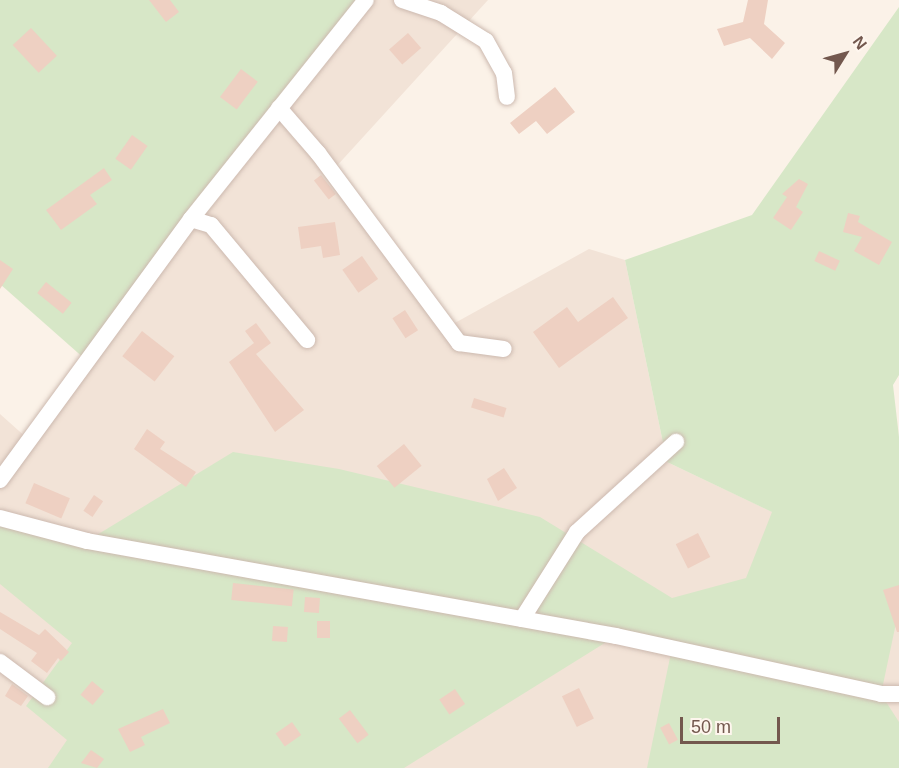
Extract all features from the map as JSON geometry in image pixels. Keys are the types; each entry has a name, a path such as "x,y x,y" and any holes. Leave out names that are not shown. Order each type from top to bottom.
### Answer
{"street":[{"path":"0,480 191,219 366,0"},
{"path":"402,0 441,13 486,41 504,73 507,97"},
{"path":"279,108 318,153 459,343 504,349"},
{"path":"191,219 211,225 307,340"},
{"path":"522,619 577,532 676,442"},
{"path":"0,518 87,541 522,619 881,694 899,694"},
{"path":"0,662 47,697"}],"shaded area":[{"path":"362,0 488,0 334,169 453,324 589,249 625,260 667,462 819,534 899,546 899,768 0,768 0,414 28,439"}],"green space":[{"path":"0,0 362,0 86,360 0,284"},
{"path":"899,7 899,375 893,385 899,437 899,609 881,694 899,722 899,768 647,768 672,648 616,636 404,768 48,768 67,740 26,706 72,643 0,584 0,518 87,541 233,452 339,469 540,517 672,598 746,578 772,512 667,462 625,260 752,215"}],"building":[{"path":"149,0 170,0 179,12 166,22"},
{"path":"748,0 768,0 764,24 785,43 772,59 750,38 724,46 717,29 743,22"},
{"path":"31,28 57,56 39,73 13,45"},
{"path":"408,33 421,48 402,64 389,49"},
{"path":"241,69 258,82 237,110 220,97"},
{"path":"555,87 575,112 547,134 536,121 519,134 510,123"},
{"path":"132,135 148,146 131,170 115,159"},
{"path":"104,168 112,180 90,195 97,204 61,230 46,210"},
{"path":"321,175 336,194 329,199 314,181"},
{"path":"799,179 808,184 796,207 803,212 791,230 773,218 787,197 782,194"},
{"path":"848,213 860,216 858,222 892,242 879,265 854,251 862,237 843,232"},
{"path":"335,222 340,255 323,258 321,246 301,249 298,227"},
{"path":"819,251 840,261 835,271 814,261"},
{"path":"362,256 378,279 358,293 342,270"},
{"path":"0,260 13,269 0,289"},
{"path":"46,282 72,303 63,314 37,293"},
{"path":"613,297 628,318 559,368 533,332 567,307 578,322"},
{"path":"405,310 418,330 405,338 392,318"},
{"path":"256,323 271,343 256,354 304,410 275,432 229,362 254,343 245,331"},
{"path":"142,331 174,356 155,381 122,356"},
{"path":"474,398 507,408 504,418 471,408"},
{"path":"147,429 165,442 160,449 196,472 186,487 134,449"},
{"path":"404,444 422,466 394,488 377,466"},
{"path":"504,468 517,488 498,501 487,479"},
{"path":"34,483 70,498 61,518 25,503"},
{"path":"94,495 103,501 92,517 83,511"},
{"path":"698,533 710,557 688,568 676,544"},
{"path":"233,583 294,589 292,606 231,600"},
{"path":"899,585 899,632 897,632 883,590"},
{"path":"305,597 320,598 319,613 304,612"},
{"path":"0,612 39,635 45,629 69,652 61,661 58,658 47,673 31,661 37,653 0,629"},
{"path":"317,621 330,621 330,638 317,638"},
{"path":"273,626 288,627 287,642 272,641"},
{"path":"92,681 104,691 93,705 80,695"},
{"path":"12,684 28,696 21,706 5,696"},
{"path":"579,688 594,719 577,727 562,696"},
{"path":"455,689 465,704 449,715 439,700"},
{"path":"163,709 170,723 141,737 145,745 130,752 118,729"},
{"path":"350,710 369,735 357,743 339,718"},
{"path":"292,722 301,735 285,747 276,733"},
{"path":"669,723 678,740 669,744 660,728"},
{"path":"91,750 104,759 97,768 81,763"}]}
